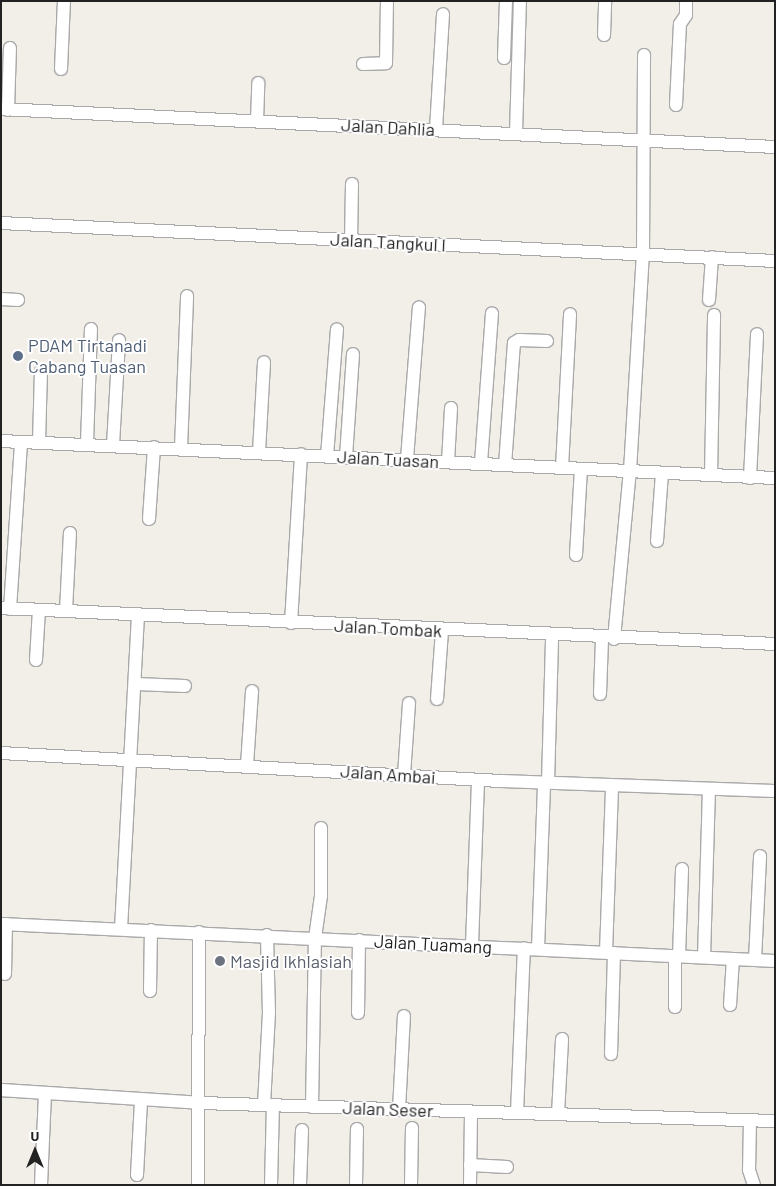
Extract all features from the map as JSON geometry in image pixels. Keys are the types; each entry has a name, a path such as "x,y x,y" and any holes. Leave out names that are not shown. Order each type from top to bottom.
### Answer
{"street":[{"path":"61,69 64,1"},
{"path":"363,64 386,63 388,1"},
{"path":"504,58 506,1"},
{"path":"516,133 520,1"},
{"path":"604,35 605,1"},
{"path":"676,105 680,24 686,1"},
{"path":"436,129 443,14"},
{"path":"4,110 10,48"},
{"path":"600,694 630,471 643,254 642,140 644,54"},
{"path":"257,121 258,83"},
{"name":"Jalan Dahlia","path":"4,110 775,146"},
{"path":"351,241 352,184"},
{"name":"Jalan Tangkul I","path":"1,223 775,261"},
{"path":"709,300 712,258"},
{"path":"181,448 187,296"},
{"path":"1,299 18,300"},
{"path":"407,459 419,306"},
{"path":"481,464 492,313"},
{"path":"562,468 570,314"},
{"path":"712,475 714,315"},
{"path":"87,443 91,329"},
{"path":"327,456 336,329"},
{"path":"750,478 757,334"},
{"path":"113,444 119,340"},
{"path":"505,465 514,343 547,341"},
{"path":"346,457 353,354"},
{"path":"259,452 264,362"},
{"path":"39,442 41,371"},
{"path":"448,462 451,408"},
{"name":"Jalan Tuasan","path":"1,440 775,478"},
{"path":"5,608 21,442"},
{"path":"150,519 154,447"},
{"path":"292,623 302,454"},
{"path":"576,555 581,469"},
{"path":"657,541 662,473"},
{"path":"66,611 70,533"},
{"name":"Jalan Tombak","path":"5,608 608,639 775,644"},
{"path":"36,660 39,610"},
{"path":"121,929 132,758 138,616"},
{"path":"437,699 442,631"},
{"path":"538,948 552,636"},
{"path":"136,684 185,686"},
{"path":"247,765 252,691"},
{"path":"404,775 409,703"},
{"name":"Jalan Ambai","path":"1,754 132,758 478,780 775,792"},
{"path":"472,945 478,780"},
{"path":"611,1054 612,786"},
{"path":"704,957 709,789"},
{"path":"312,1107 315,938 322,892 321,828"},
{"path":"755,960 760,856"},
{"path":"675,1007 682,869"},
{"path":"4,924 5,974"},
{"name":"Jalan Tuamang","path":"4,924 775,960"},
{"path":"150,991 151,930"},
{"path":"198,1185 200,932"},
{"path":"268,935 268,1105 272,1185"},
{"path":"358,1013 359,940"},
{"path":"517,1113 524,948"},
{"path":"730,1005 733,958"},
{"path":"399,1110 404,1016"},
{"path":"558,1114 562,1039"},
{"name":"Jalan Seser","path":"1,1090 200,1103 775,1121"},
{"path":"41,1185 45,1094"},
{"path":"138,1174 141,1100"},
{"path":"470,1185 471,1112"},
{"path":"750,1120 749,1170 754,1185"},
{"path":"412,1128 412,1185"},
{"path":"356,1185 357,1129"},
{"path":"300,1185 302,1130"},
{"path":"470,1165 507,1167"}],"place":[{"name":"PDAM Tirtanadi Cabang Tuasan","path":"18,356"},
{"name":"Masjid Ikhlasiah","path":"220,961"}]}
